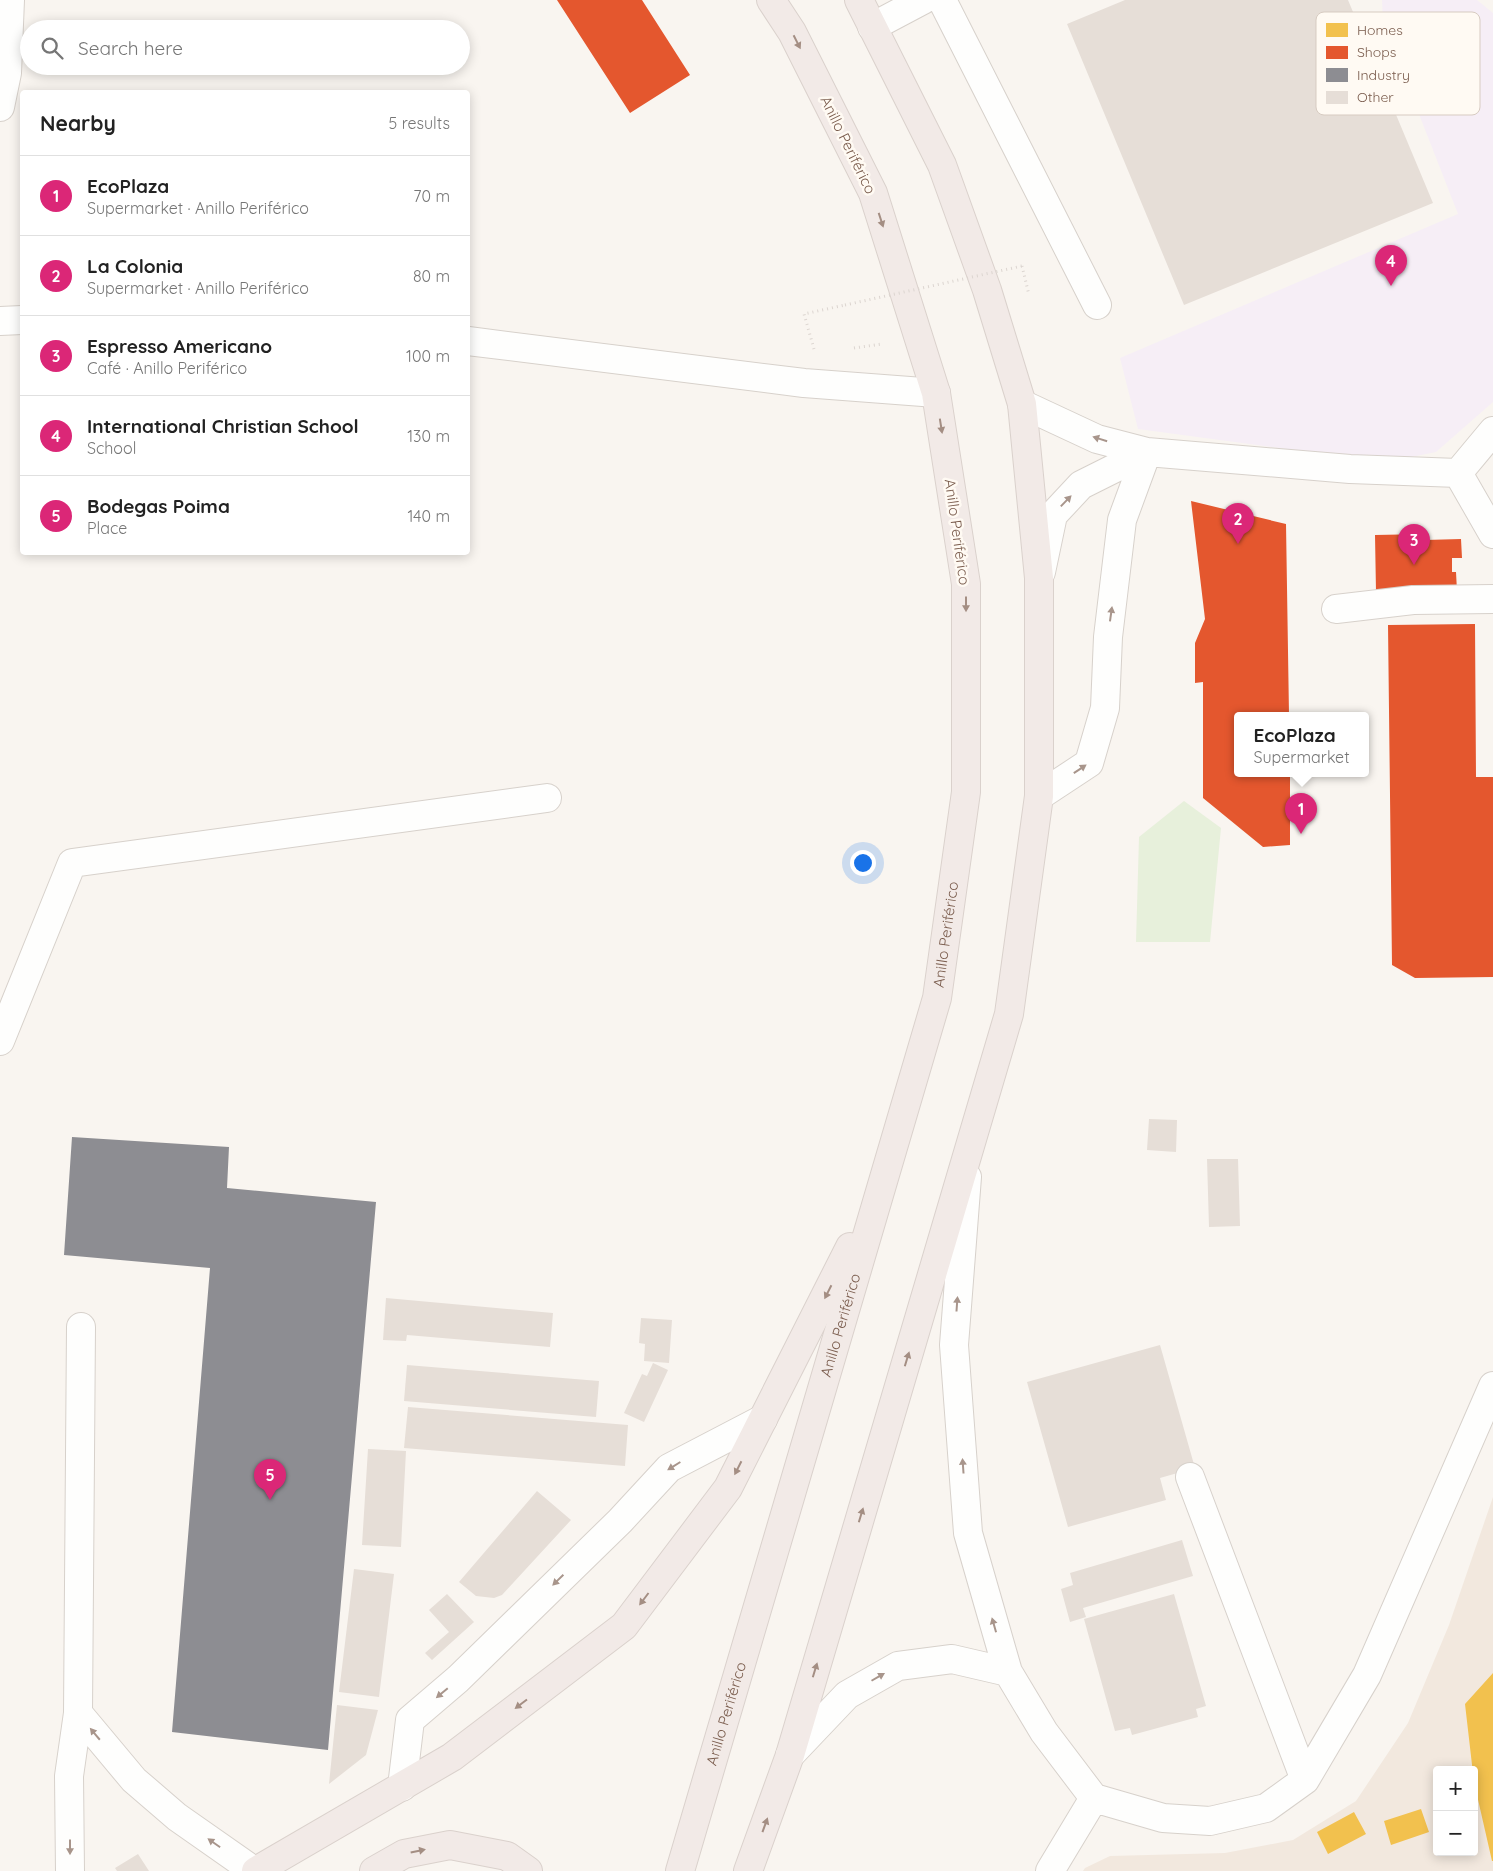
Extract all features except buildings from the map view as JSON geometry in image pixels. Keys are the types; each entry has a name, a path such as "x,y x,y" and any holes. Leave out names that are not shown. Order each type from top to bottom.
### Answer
{"highway":[{"name":"Anillo Periférico","path":"680,1871 937,998 966,792 966,584 936,392 873,193 792,32 771,0"},
{"path":"748,1871 790,1755 1009,1014 1039,796 1039,578 1022,404 987,290 942,165 859,0"},
{"path":"255,1871 452,1757 624,1626 728,1488 881,1186"},
{"path":"374,1871 404,1854 450,1845 507,1856 528,1871"}],"street":[{"path":"0,106 7,73 10,0"},
{"path":"872,27 923,0"},
{"path":"942,0 1097,305"},
{"path":"0,321 20,320"},
{"path":"470,342 804,383 936,392"},
{"path":"1022,404 1097,439 1147,452 1350,469 1458,473"},
{"path":"1458,473 1493,431"},
{"path":"1039,578 1053,515 1081,485 1147,452"},
{"path":"1039,796 1089,763 1105,708 1108,637 1122,520 1147,452"},
{"path":"1458,473 1490,521"},
{"path":"1336,609 1413,600 1493,599"},
{"path":"0,1041 72,864 547,798"},
{"path":"968,1152 954,1345 968,1533 1008,1672 1044,1732 1094,1798 1163,1818 1210,1820 1266,1808 1305,1780 1367,1675 1493,1386"},
{"path":"70,1871 69,1776 78,1713 81,1327"},
{"path":"402,1787 410,1720 458,1679 620,1521 670,1468 763,1419"},
{"path":"1190,1477 1305,1780"},
{"path":"790,1755 847,1695 898,1666 952,1659 1008,1672"},
{"path":"78,1713 134,1780 177,1817 255,1871"},
{"path":"1050,1871 1094,1798"}],"path":[{"path":"816,354 804,314 1022,266"},
{"path":"845,350 875,346"}],"shaded area":[{"path":"1382,0 1477,0 1493,13 1493,402 1436,452 1401,459 1362,459 1138,429 1120,358 1458,214 1419,115 1480,115 1480,12 1383,12"},
{"path":"1493,1497 1493,1871 1083,1871 1085,1868 1110,1856 1225,1853 1293,1840 1356,1801 1408,1723 1449,1625"}],"green space":[{"path":"1184,801 1221,828 1210,942 1136,942 1139,837"}],"place":[{"name":"International Christian School","path":"1391,286"},
{"name":"La Colonia","path":"1238,544"},
{"name":"Espresso Americano","path":"1414,565"},
{"name":"EcoPlaza","path":"1301,834"},
{"name":"Bodegas Poima","path":"270,1500"}]}
